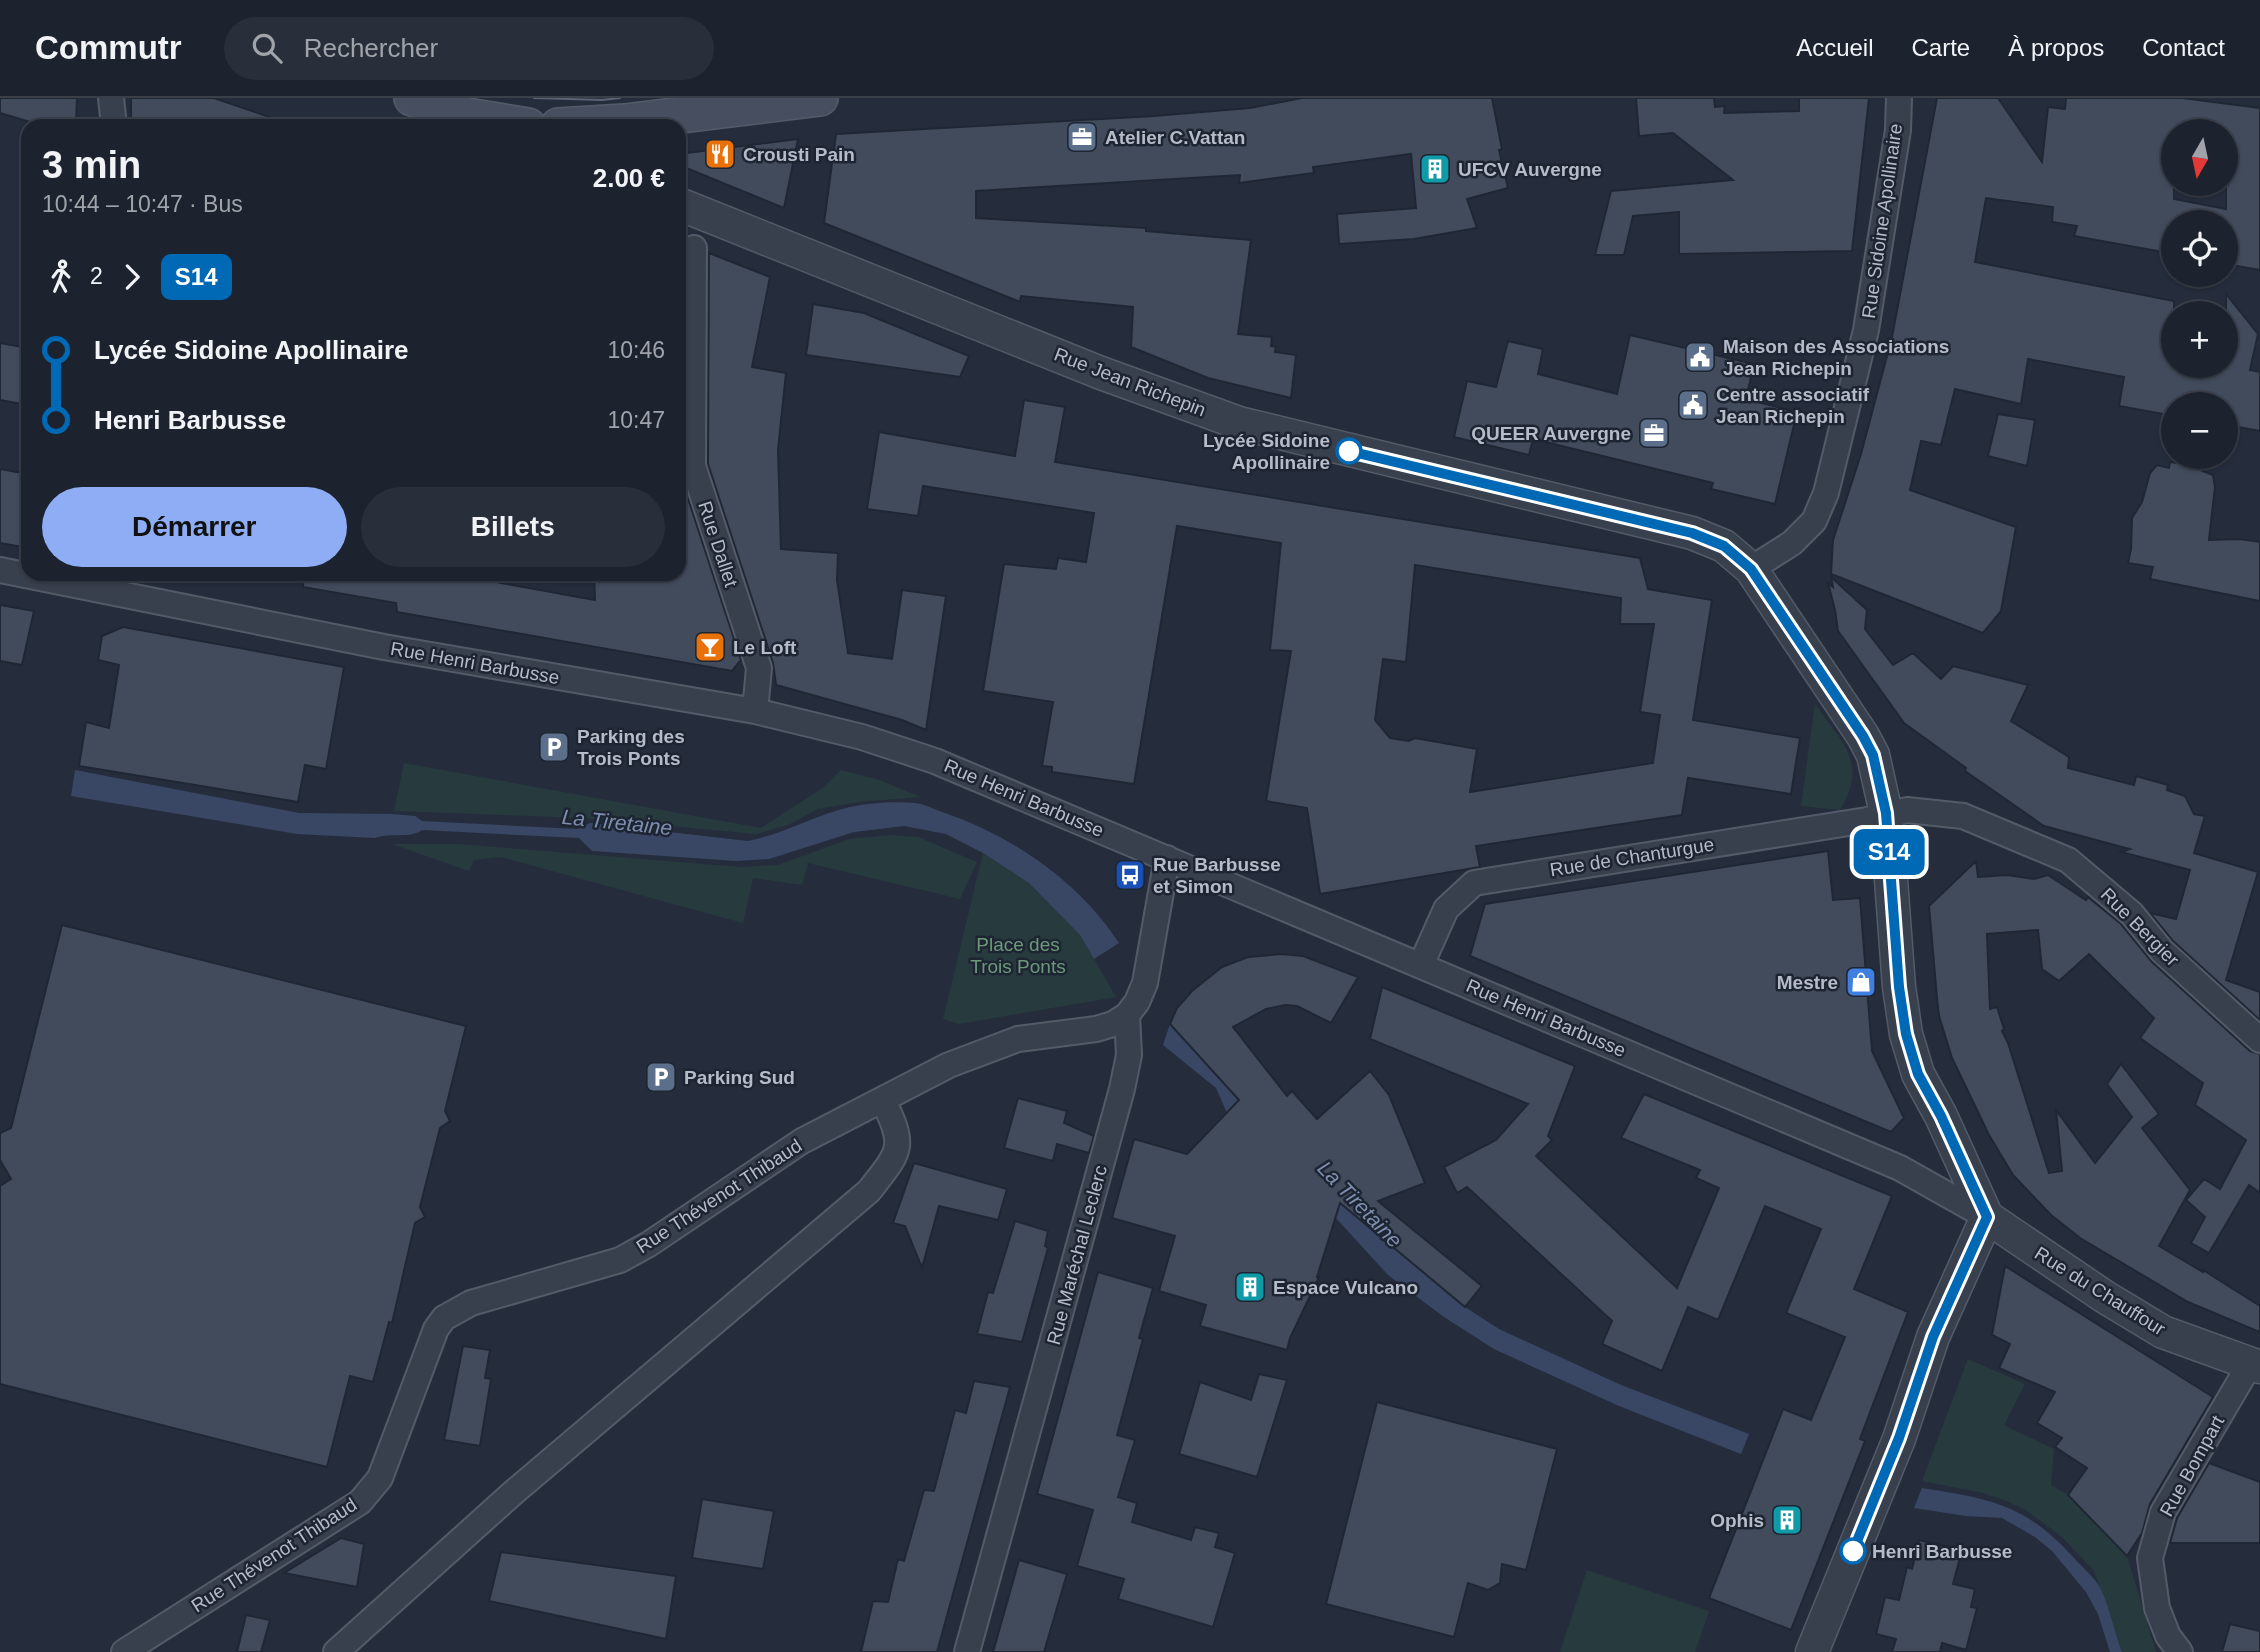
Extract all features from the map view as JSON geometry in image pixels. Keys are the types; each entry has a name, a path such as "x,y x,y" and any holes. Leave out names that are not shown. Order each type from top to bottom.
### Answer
{"main road":[{"path":"412,98 467,116 485,119"},
{"path":"662,119 820,98"}],"street":[{"path":"111,98 113,119"},
{"name":"Rue Sidoine Apollinaire","path":"1751,569 1792,543 1814,521 1826,493 1866,330 1898,130 1899,98"},
{"name":"Rue Jean Richepin","path":"686,207 1101,373 1239,423 1692,533 1724,546 1751,569"},
{"name":"Rue Dallet","path":"694,248 693,466 759,668 755,711"},
{"path":"1751,569 1873,755 1886,813 1899,987 1906,1034 1918,1074 1941,1116 1987,1217 1933,1337 1899,1438 1812,1652"},
{"name":"Rue Henri Barbusse","path":"0,570 21,572"},
{"name":"Rue Henri Barbusse","path":"89,581 122,595 215,611 384,647 755,711 862,737 935,761 1900,1168 1987,1217"},
{"name":"Rue Bergier","path":"1886,813 1907,810 1963,816 2068,860 2132,914 2162,951 2260,1040"},
{"name":"Rue de Chanturgue","path":"1421,965 1446,909 1474,883 1867,820 1886,813"},
{"path":"1127,1015 1137,1002 1145,983 1167,858"},
{"name":"Rue Thévenot Thibaud","path":"124,1652 360,1502 380,1478 436,1329 444,1318 471,1303 621,1260 802,1141 949,1065 1018,1039 1096,1029 1127,1015"},
{"name":"Rue Maréchal Leclerc","path":"967,1652 1122,1089 1129,1055 1127,1015"},
{"path":"336,1652 514,1492 869,1191 894,1159 899,1141 895,1125 879,1101"},
{"name":"Rue du Chauffour","path":"1987,1217 2105,1297 2163,1332 2255,1365"},
{"name":"Rue Bompart","path":"2180,1652 2168,1636 2157,1608 2150,1558 2164,1512 2255,1365"}],"green space":[{"path":"1815,704 1842,742 1852,766 1852,779 1840,810 1801,806"},
{"path":"404,763 761,828 824,787 841,770 876,779 921,797 858,802 818,809 788,825 756,834 585,818 394,811"},
{"path":"890,835 918,837 977,862 960,899 808,863 802,885 753,878 743,923 501,857 474,860 469,871 392,844 459,844 741,867 778,865 849,839"},
{"name":"Place des Trois Ponts","path":"983,853 1029,883 1080,935 1116,997 959,1024 943,1019"},
{"path":"1968,1359 2025,1384 2004,1425 2054,1449 2051,1485 2068,1495 2127,1556 2156,1652 2122,1652 2094,1571 2062,1537 2024,1509 1983,1493 1922,1481"},
{"path":"1587,1570 1709,1611 1695,1652 1560,1652"}],"water":[{"path":"75,770 299,813 392,814 415,816 422,821 577,829 590,823 748,841 850,807 899,802 919,804 996,835 1043,864 1085,900 1119,943 1094,959 1080,935 1029,883 983,853 946,834 904,826 854,832 769,859 736,861 592,851 579,838 422,830 412,834 375,838 297,834 71,796"},
{"path":"1170,1024 1214,1072 1249,1099 1349,1211 1465,1307 1499,1329 1621,1385 1749,1434 1741,1454 1619,1406 1494,1349 1444,1317 1388,1275 1335,1217 1227,1113 1216,1088 1163,1045"},
{"path":"1922,1488 1968,1496 2006,1507 2039,1526 2091,1575 2099,1586 2122,1652 2110,1652 2098,1614 2086,1592 2052,1551 2035,1537 2002,1518 1914,1508"}],"building":[{"path":"0,98 77,98 76,119 21,119 0,113"},
{"path":"131,98 214,98 275,119 131,119"},
{"path":"1302,98 1492,98 1502,149 1499,150 1508,188 1467,199 1477,228 1414,239 1339,244 1337,214 1416,208 1411,154 1313,167 1314,173 1239,183 1240,175 976,191 976,218 1146,228 1146,231 1251,240 1238,334 1272,337 1271,346 1276,347 1275,352 1296,355 1291,398 1208,378 1131,347 1133,307 1021,296 1020,302 824,223 836,134 1154,116 1250,108"},
{"path":"1636,98 1714,98 1715,107 1725,106 1724,113 1799,111 1799,98 1869,98 1852,251 1679,254 1679,212 1633,216 1624,255 1595,255 1611,191 1733,180 1673,133 1639,136"},
{"path":"1937,98 1998,98 2042,162 2048,107 2065,109 2066,98 2182,98 2260,108 2260,270 2238,266 2238,210 2161,210 2161,252 2074,236 2077,226 2052,222 2053,207 1986,198 1975,262 2174,301 2161,301 2161,378 2238,378 2238,309 2258,334 2250,370 2260,372 2260,431 2238,427 2238,392 2161,392 2161,414 2119,406 2124,377 2028,359 2021,404 1955,389 1941,445 1921,441 1910,490 2016,527 2001,611 1983,633 1831,574 1833,540 1861,454 1892,337"},
{"path":"798,139 784,208 686,168 686,153"},
{"path":"709,253 770,277 752,367 786,373 778,450 781,549 838,553 837,580 848,653 892,659 902,590 946,596 926,730 902,720 776,685 773,663 708,464"},
{"path":"813,304 864,313 969,356 960,377 806,355"},
{"path":"1630,335 1754,364 1746,399 1797,412 1775,504 1711,489 1713,483 1533,439 1529,455 1454,437 1467,381 1496,387 1508,341 1543,349 1538,374 1617,394"},
{"path":"0,343 21,347 21,404 0,400"},
{"path":"1024,400 1065,407 1055,462 1640,558 1648,589 1712,600 1693,720 1800,738 1791,794 1688,778 1682,815 1476,846 1480,867 1320,894 1307,808 1266,801 1291,651 1270,650 1281,543 1177,526 1134,784 1052,772 1052,767 1042,766 1053,702 983,691 1004,564 1056,569 1058,558 1086,562 1094,513 923,486 918,516 867,509 879,432 1015,456","holes":["1415,565 1621,598 1620,624 1654,624 1640,712 1660,715 1653,763 1470,792 1477,749 1415,738 1409,741 1390,738 1375,720 1383,659 1406,662"]},
{"path":"1998,414 2035,420 2027,466 1988,456"},
{"path":"2157,465 2161,466 2161,469 2198,469 2213,475 2215,487 2209,540 2240,539 2260,542 2260,601 2150,579 2153,567 2128,563 2132,518 2142,502 2150,473"},
{"path":"0,469 21,473 21,547 0,543"},
{"path":"686,492 741,660 732,671 397,612 396,603 303,587 303,581 490,581 595,600 594,581 686,581"},
{"path":"1831,577 1867,610 1865,629 1893,665 1913,653 1941,679 1953,666 2028,685 2011,721 2069,757 2068,768 2134,785 2136,776 2168,785 2167,790 2185,796 2194,814 2205,816 2194,853 2258,872 2226,980 2260,992 2260,1020 2173,941 2150,913 2176,919 2190,870 2121,852 2130,849 2044,826 1965,771 1966,768 1904,723 1838,631 1828,583 1833,587"},
{"path":"0,605 34,611 22,665 0,661"},
{"path":"123,627 344,667 326,769 305,765 298,802 79,766 86,722 109,728 119,665 98,660 102,636"},
{"path":"1828,851 1833,900 1860,898 1872,1051 1904,1118 1891,1132 1470,956 1485,904"},
{"path":"1976,861 1978,877 2007,875 2034,879 2048,875 2086,900 2088,897 2121,924 2152,962 2250,1051 2260,1054 2260,1193 2249,1185 2209,1253 2191,1243 2205,1217 2186,1200 2204,1179 2220,1189 2246,1140 2195,1105 2203,1083 2140,1038 2154,1018 2089,954 2059,981 2042,969 2038,930 1987,934 1990,1009 1997,1007 2004,1029 2002,1031 2049,1173 2062,1171 2056,1110 2095,1163 2132,1117 2107,1084 2121,1064 2159,1114 2142,1128 2190,1190 2159,1246 2260,1306 2260,1332 2188,1302 2080,1238 2051,1215 2013,1175 1989,1135 1952,1058 1939,1016 1929,906"},
{"path":"62,925 466,1026 445,1111 450,1121 440,1128 420,1207 425,1217 415,1223 392,1323 389,1322 373,1382 350,1376 327,1467 0,1384 0,1186 11,1179 0,1160 0,1133 11,1128"},
{"path":"1282,954 1303,956 1358,977 1331,1023 1297,1006 1285,1005 1266,1009 1233,1027 1287,1096 1292,1091 1317,1119 1370,1071 1389,1095 1425,1183 1378,1201 1482,1286 1465,1307 1340,1203 1319,1277 1287,1350 1200,1326 1206,1305 1159,1291 1175,1236 1112,1218 1134,1139 1187,1154 1239,1100 1170,1024 1177,1008 1192,991 1222,967 1248,957"},
{"path":"1382,987 1575,1066 1548,1136 1552,1140 1536,1156 1677,1288 1719,1188 1696,1178 1700,1170 1621,1138 1644,1094 1892,1196 1854,1289 1908,1312 1860,1439 1865,1441 1791,1630 1709,1598 1783,1409 1811,1420 1845,1337 1786,1313 1821,1229 1765,1206 1718,1320 1688,1307 1662,1371 1602,1344 1612,1321 1467,1187 1457,1193 1444,1167 1496,1140 1528,1104 1370,1039"},
{"path":"1018,1098 1067,1111 1064,1123 1094,1136 1089,1153 1057,1144 1053,1161 1004,1148"},
{"path":"914,1163 1007,1189 998,1220 939,1206 922,1268 905,1226 893,1223"},
{"path":"1015,1221 1048,1231 1045,1246 1048,1248 1022,1342 977,1334 988,1292 993,1293"},
{"path":"2005,1266 2213,1397 2150,1504 2142,1533 2127,1556 2068,1495 2087,1468 2055,1447 2062,1438 2037,1423 2055,1392 1999,1368 2010,1344 1992,1335"},
{"path":"1098,1272 1153,1288 1139,1338 1143,1339 1117,1435 1135,1440 1118,1497 1137,1503 1132,1522 1191,1540 1195,1527 1219,1533 1215,1547 1235,1553 1213,1627 1118,1599 1124,1579 1077,1566 1093,1510 1037,1494"},
{"path":"463,1346 490,1350 485,1378 491,1379 480,1446 444,1440"},
{"path":"1259,1374 1287,1380 1257,1477 1179,1454 1200,1382 1251,1400"},
{"path":"974,1381 1010,1387 937,1652 861,1652 873,1601 888,1602 898,1559 904,1561 924,1490 934,1491 955,1410 966,1413"},
{"path":"1377,1402 1557,1449 1526,1570 1502,1564 1500,1583 1488,1590 1468,1583 1454,1637 1326,1604"},
{"path":"2209,1463 2260,1482 2260,1543 2170,1543 2177,1518"},
{"path":"702,1499 774,1511 763,1569 692,1558"},
{"path":"341,1538 364,1544 357,1587 284,1573"},
{"path":"1919,1540 1962,1550 1953,1584 1975,1589 1971,1607 1977,1608 1966,1650 1942,1643 1940,1652 1892,1652 1896,1639 1876,1634 1885,1597 1899,1600 1907,1567 1912,1569"},
{"path":"501,1552 676,1576 666,1639 489,1601"},
{"path":"1019,1560 1067,1574 1044,1652 993,1652"},
{"path":"246,1615 270,1620 261,1652 237,1652"},
{"path":"2230,1624 2260,1631 2260,1652 2222,1652"}],"tram line":[{"path":"534,98 620,98"}],"bus line":[{"name":"S14","path":"1349,451 1692,533 1724,546 1751,569 1873,755 1886,813 1899,987 1906,1034 1918,1074 1941,1116 1987,1217 1933,1337 1899,1438 1853,1551"}],"place":[{"name":"Atelier C.Vattan","path":"1082,137"},
{"name":"Crousti Pain","path":"720,154"},
{"name":"UFCV Auvergne","path":"1435,169"},
{"name":"Maison des Associations Jean Richepin","path":"1700,357"},
{"name":"Centre associatif Jean Richepin","path":"1693,405"},
{"name":"QUEER Auvergne","path":"1654,433"},
{"name":"Lycée Sidoine Apollinaire","path":"1349,451"},
{"name":"Le Loft","path":"710,647"},
{"name":"Parking des Trois Ponts","path":"554,747"},
{"name":"Rue Barbusse et Simon","path":"1130,875"},
{"name":"Mestre","path":"1861,982"},
{"name":"Parking Sud","path":"661,1077"},
{"name":"Espace Vulcano","path":"1250,1287"},
{"name":"Ophis","path":"1787,1520"},
{"name":"Henri Barbusse","path":"1853,1551"}],"water label":[{"name":"La Tiretaine","path":"617,822"},
{"name":"La Tiretaine","path":"1360,1204"}]}
